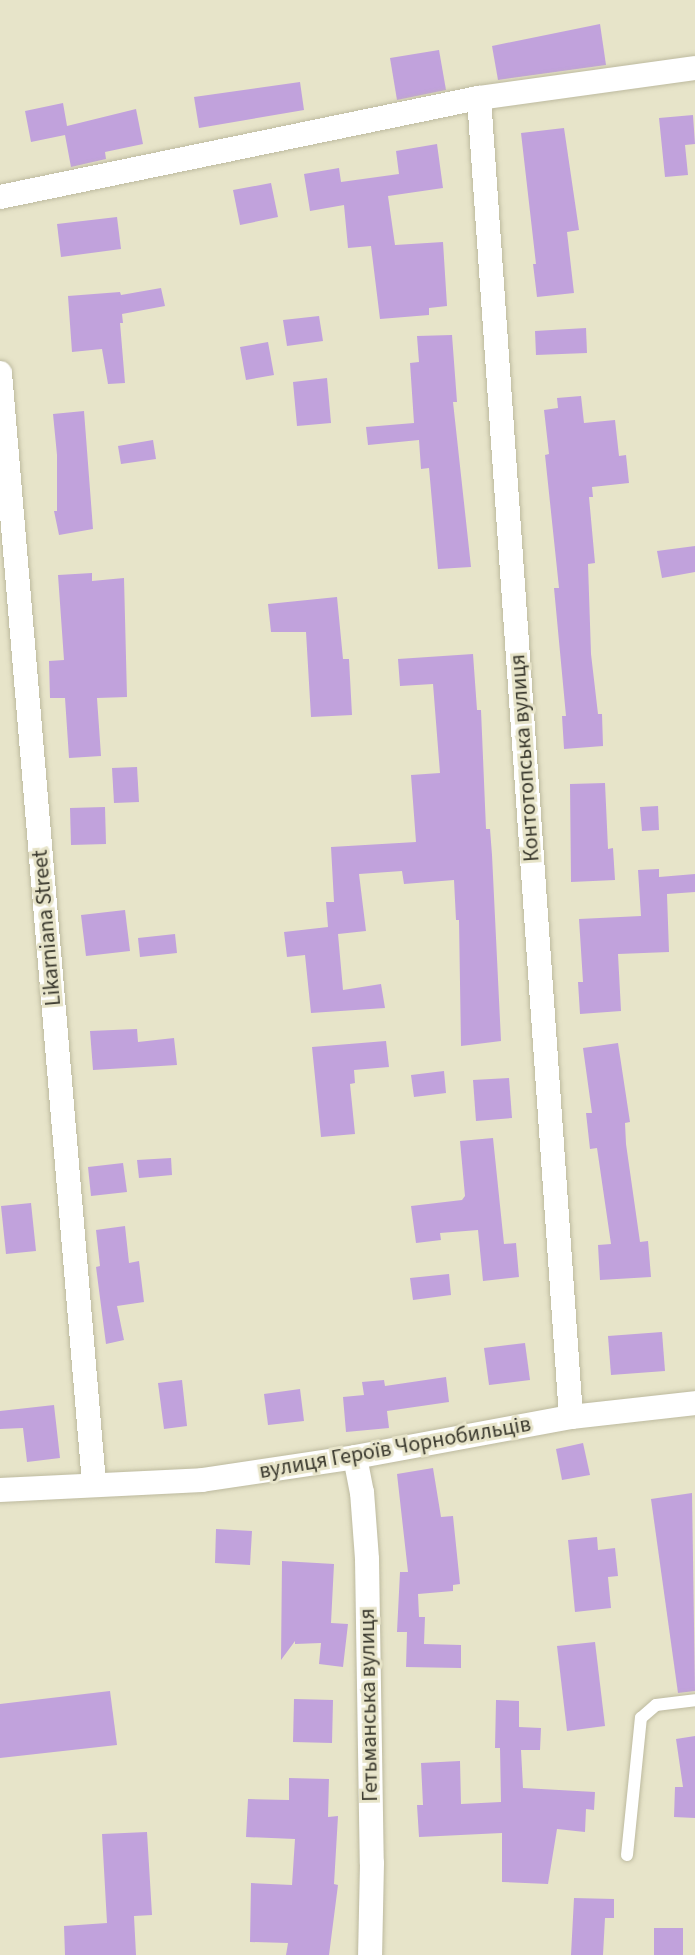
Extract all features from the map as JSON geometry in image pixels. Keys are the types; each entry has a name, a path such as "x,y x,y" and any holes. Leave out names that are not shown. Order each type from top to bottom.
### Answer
{"street":[{"path":"0,197 479,98 695,68"},
{"name":"Контотопська вулиця","path":"479,98 571,1417"},
{"name":"Likarniana Street","path":"0,373 94,1484"},
{"name":"вулиця Героїв Чорнобильців","path":"0,1490 202,1480 355,1457 571,1417 694,1407"},
{"name":"Гетьманська вулиця","path":"355,1457 362,1492 367,1559 372,1863 370,1955"}],"lane":[{"path":"627,1855 641,1718 656,1705 695,1700"}],"building":[{"path":"600,24 606,65 498,80 492,46"},
{"path":"439,50 446,90 397,100 390,58"},
{"path":"300,82 304,110 199,128 194,97"},
{"path":"63,103 67,126 136,109 143,144 105,152 106,159 71,167 65,135 31,142 25,111"},
{"path":"693,115 695,144 685,145 688,175 665,177 659,118"},
{"path":"564,128 579,230 567,232 574,293 537,297 521,133"},
{"path":"437,144 443,188 388,196 395,245 443,242 447,306 429,308 429,315 380,319 371,246 348,248 344,205 310,211 304,174 339,168 341,182 399,174 396,151"},
{"path":"271,183 278,217 240,225 233,190"},
{"path":"117,217 121,249 61,257 57,224"},
{"path":"161,288 165,306 122,314 125,383 108,384 102,349 72,352 68,296 120,292 121,295"},
{"path":"319,316 323,341 287,346 283,320"},
{"path":"586,328 587,353 536,355 535,331"},
{"path":"452,335 457,402 453,402 471,567 438,569 429,468 421,469 419,440 368,445 366,427 414,423 410,363 419,362 417,336"},
{"path":"268,342 274,375 246,380 240,347"},
{"path":"327,378 331,423 297,426 293,382"},
{"path":"581,396 584,423 615,420 619,456 626,455 629,483 592,487 593,497 589,497 595,563 588,564 591,654 598,714 602,714 603,746 564,749 562,716 566,716 554,588 559,588 545,455 549,454 544,410 558,408 557,398"},
{"path":"84,411 93,529 59,535 54,511 57,511 57,455 53,414"},
{"path":"153,440 156,459 121,464 118,446"},
{"path":"695,546 695,572 662,578 657,551"},
{"path":"92,573 92,581 124,578 127,697 97,698 101,756 69,758 65,698 50,698 49,661 64,660 58,575"},
{"path":"337,597 343,659 349,659 352,715 311,717 306,632 271,632 268,604"},
{"path":"473,654 477,710 481,710 486,829 490,829 492,855 501,1041 461,1046 459,920 456,920 454,880 404,884 402,871 359,874 366,931 338,934 343,990 381,984 385,1008 311,1013 305,955 287,957 284,932 328,927 326,902 334,902 331,847 416,842 411,775 440,773 433,684 400,686 398,659"},
{"path":"137,767 139,802 114,803 112,768"},
{"path":"605,783 608,849 613,848 615,880 571,882 570,784"},
{"path":"658,806 659,830 642,831 640,807"},
{"path":"105,807 106,844 71,845 70,808"},
{"path":"659,869 659,877 695,874 695,892 667,894 669,952 618,954 621,1011 580,1014 578,982 583,982 579,919 641,916 638,870"},
{"path":"125,910 130,951 86,956 81,915"},
{"path":"175,934 177,953 140,957 138,938"},
{"path":"137,1029 138,1042 174,1038 177,1065 93,1070 90,1031"},
{"path":"386,1041 389,1067 354,1070 355,1083 350,1084 355,1134 321,1137 312,1047"},
{"path":"618,1043 630,1122 625,1123 626,1144 640,1242 648,1241 651,1277 600,1280 598,1245 611,1244 597,1148 590,1149 586,1113 592,1113 583,1048"},
{"path":"444,1071 446,1093 414,1097 411,1075"},
{"path":"509,1078 512,1118 476,1121 473,1080"},
{"path":"493,1138 504,1244 516,1243 519,1277 483,1281 478,1230 440,1233 441,1240 416,1243 411,1206 462,1200 465,1196 460,1141"},
{"path":"171,1158 172,1175 139,1178 137,1160"},
{"path":"123,1163 127,1192 91,1196 88,1167"},
{"path":"31,1203 36,1251 6,1254 1,1206"},
{"path":"125,1226 129,1263 139,1261 144,1302 117,1306 124,1340 106,1344 96,1267 100,1266 96,1230"},
{"path":"449,1274 451,1295 413,1300 410,1278"},
{"path":"662,1332 665,1371 611,1375 608,1336"},
{"path":"525,1343 530,1380 489,1385 484,1348"},
{"path":"446,1377 449,1402 387,1411 389,1428 346,1432 343,1397 364,1395 362,1382 384,1380 385,1386"},
{"path":"182,1380 187,1426 164,1429 158,1383"},
{"path":"300,1389 304,1421 268,1425 264,1394"},
{"path":"54,1405 60,1458 27,1462 23,1428 0,1429 0,1411"},
{"path":"583,1443 590,1475 562,1480 556,1449"},
{"path":"433,1468 441,1517 453,1516 460,1584 453,1585 453,1591 418,1594 419,1617 425,1617 424,1644 461,1645 461,1668 406,1667 407,1632 397,1632 400,1572 408,1572 397,1474"},
{"path":"692,1493 695,1691 678,1693 651,1499"},
{"path":"216,1529 252,1531 250,1565 215,1563"},
{"path":"597,1537 598,1550 615,1548 618,1576 608,1577 611,1608 575,1612 568,1540"},
{"path":"282,1561 334,1564 331,1623 348,1624 343,1667 319,1664 321,1643 295,1644 295,1641 281,1660"},
{"path":"595,1642 605,1726 567,1731 557,1646"},
{"path":"110,1691 117,1745 0,1758 0,1704"},
{"path":"294,1699 333,1700 332,1743 293,1742"},
{"path":"496,1700 519,1701 519,1727 541,1728 540,1750 521,1750 523,1788 595,1792 594,1810 586,1809 585,1832 557,1829 548,1884 502,1882 502,1833 419,1837 417,1805 423,1805 421,1763 460,1761 461,1804 501,1802 500,1748 495,1748"},
{"path":"695,1736 695,1818 674,1817 675,1787 683,1787 676,1739"},
{"path":"289,1778 329,1779 328,1817 338,1816 334,1884 338,1885 329,1955 286,1955 288,1943 250,1942 251,1883 292,1885 295,1839 246,1837 248,1799 289,1800"},
{"path":"147,1832 152,1915 134,1916 136,1955 65,1955 64,1926 107,1923 102,1834"},
{"path":"574,1898 614,1899 614,1918 605,1918 603,1955 571,1955"},
{"path":"654,1928 683,1928 683,1955 654,1955"}]}
